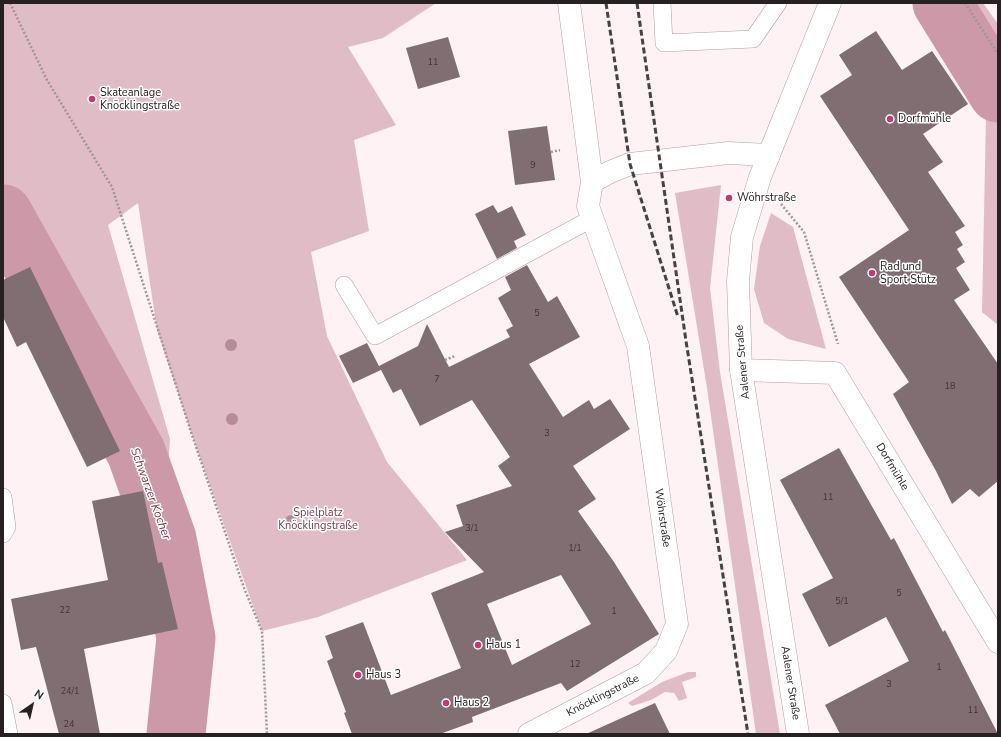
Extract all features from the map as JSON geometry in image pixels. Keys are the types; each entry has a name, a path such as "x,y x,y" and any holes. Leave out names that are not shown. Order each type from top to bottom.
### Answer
{"street":[{"name":"Wöhrstraße","path":"569,3 592,182 588,206 638,346 677,624"},
{"name":"Aalener Straße","path":"798,734 741,370 738,281 742,237 760,177 830,3"},
{"path":"592,182 610,172 630,164 728,153 769,155"},
{"path":"741,370 835,373"},
{"name":"Dorfmühle","path":"835,373 998,642"},
{"name":"Knöcklingstraße","path":"529,734 646,673 666,651 677,624"}],"lane":[{"path":"662,3 664,43 753,39 778,3"},
{"path":"344,285 375,336 593,218"},
{"path":"3,497 7,526 3,534"},
{"path":"3,703 9,734"}],"path":[{"path":"10,3 47,80 112,187 244,588 262,631 267,734"},
{"path":"965,3 998,54"},
{"path":"551,152 559,150"},
{"path":"760,177 804,232 843,361 835,373"},
{"path":"445,360 455,356"}],"green space":[{"name":"Spielplatz Knöcklingstraße","path":"3,3 436,3 383,38 348,47 396,125 354,140 369,231 311,252 327,336 387,462 467,560 318,617 262,631 192,435 157,330 138,203 108,225 170,439 166,498 201,628 178,629 143,491 120,451 44,264 3,254"},
{"path":"936,3 983,3 998,24 998,325 982,312 986,116"},
{"path":"721,185 710,288 720,372 780,734 756,734 707,388 675,193"},
{"path":"771,213 793,227 826,349 788,339 764,323 754,289 760,246"},
{"path":"688,672 696,672 696,677 682,682 687,698 679,701 674,693 665,692 651,700 632,706 628,703 662,682"}],"building":[{"path":"876,31 902,70 932,51 968,104 923,134 943,162 928,172 965,226 955,232 963,245 957,249 965,262 956,268 970,290 954,300 998,364 998,481 979,497 970,489 952,504 936,471 893,394 909,382 839,277 909,230 820,96 852,75 839,55"},
{"path":"448,37 460,77 418,89 406,48"},
{"path":"547,126 555,180 515,185 508,131"},
{"path":"493,205 498,213 512,206 526,235 514,241 517,248 497,259 475,214"},
{"path":"527,265 548,302 557,296 580,337 529,364 563,417 589,400 594,409 610,399 630,429 573,466 596,499 578,511 614,562 659,634 567,691 561,683 472,717 473,722 440,734 352,734 344,713 346,712 327,661 333,658 325,636 363,622 391,695 461,668 431,593 484,572 445,532 463,526 456,505 512,486 498,466 510,457 472,400 420,426 401,389 393,393 379,366 418,346 427,324 449,367 510,337 506,330 513,326 498,298 511,290 505,277","holes":["561,575 591,624 512,665 487,604"]},
{"path":"30,267 120,451 87,467 26,342 17,347 3,317 3,280"},
{"path":"367,343 381,370 353,383 339,356"},
{"path":"839,448 891,540 894,538 943,632 945,630 998,734 840,734 825,705 909,661 886,617 829,647 802,594 833,578 780,480"},
{"path":"143,491 158,563 162,562 178,629 84,649 100,734 59,734 36,647 21,650 11,599 108,580 92,501"},
{"path":"655,703 670,734 586,734"}],"waterway":[{"path":"942,3 998,93"},
{"name":"Schwarzer Kocher","path":"3,214 136,452 167,539 186,638 176,734"}],"railway":[{"path":"606,3 630,164 678,317"},
{"path":"637,3 686,341 748,734"}],"place":[{"name":"Skateanlage Knöcklingstraße","path":"92,99"},
{"name":"Dorfmühle","path":"890,119"},
{"name":"Wöhrstraße","path":"729,198"},
{"name":"Rad und Sport Stütz","path":"872,273"},
{"name":"Haus 1","path":"478,645"},
{"name":"Haus 3","path":"358,675"},
{"name":"Haus 2","path":"446,703"}]}
